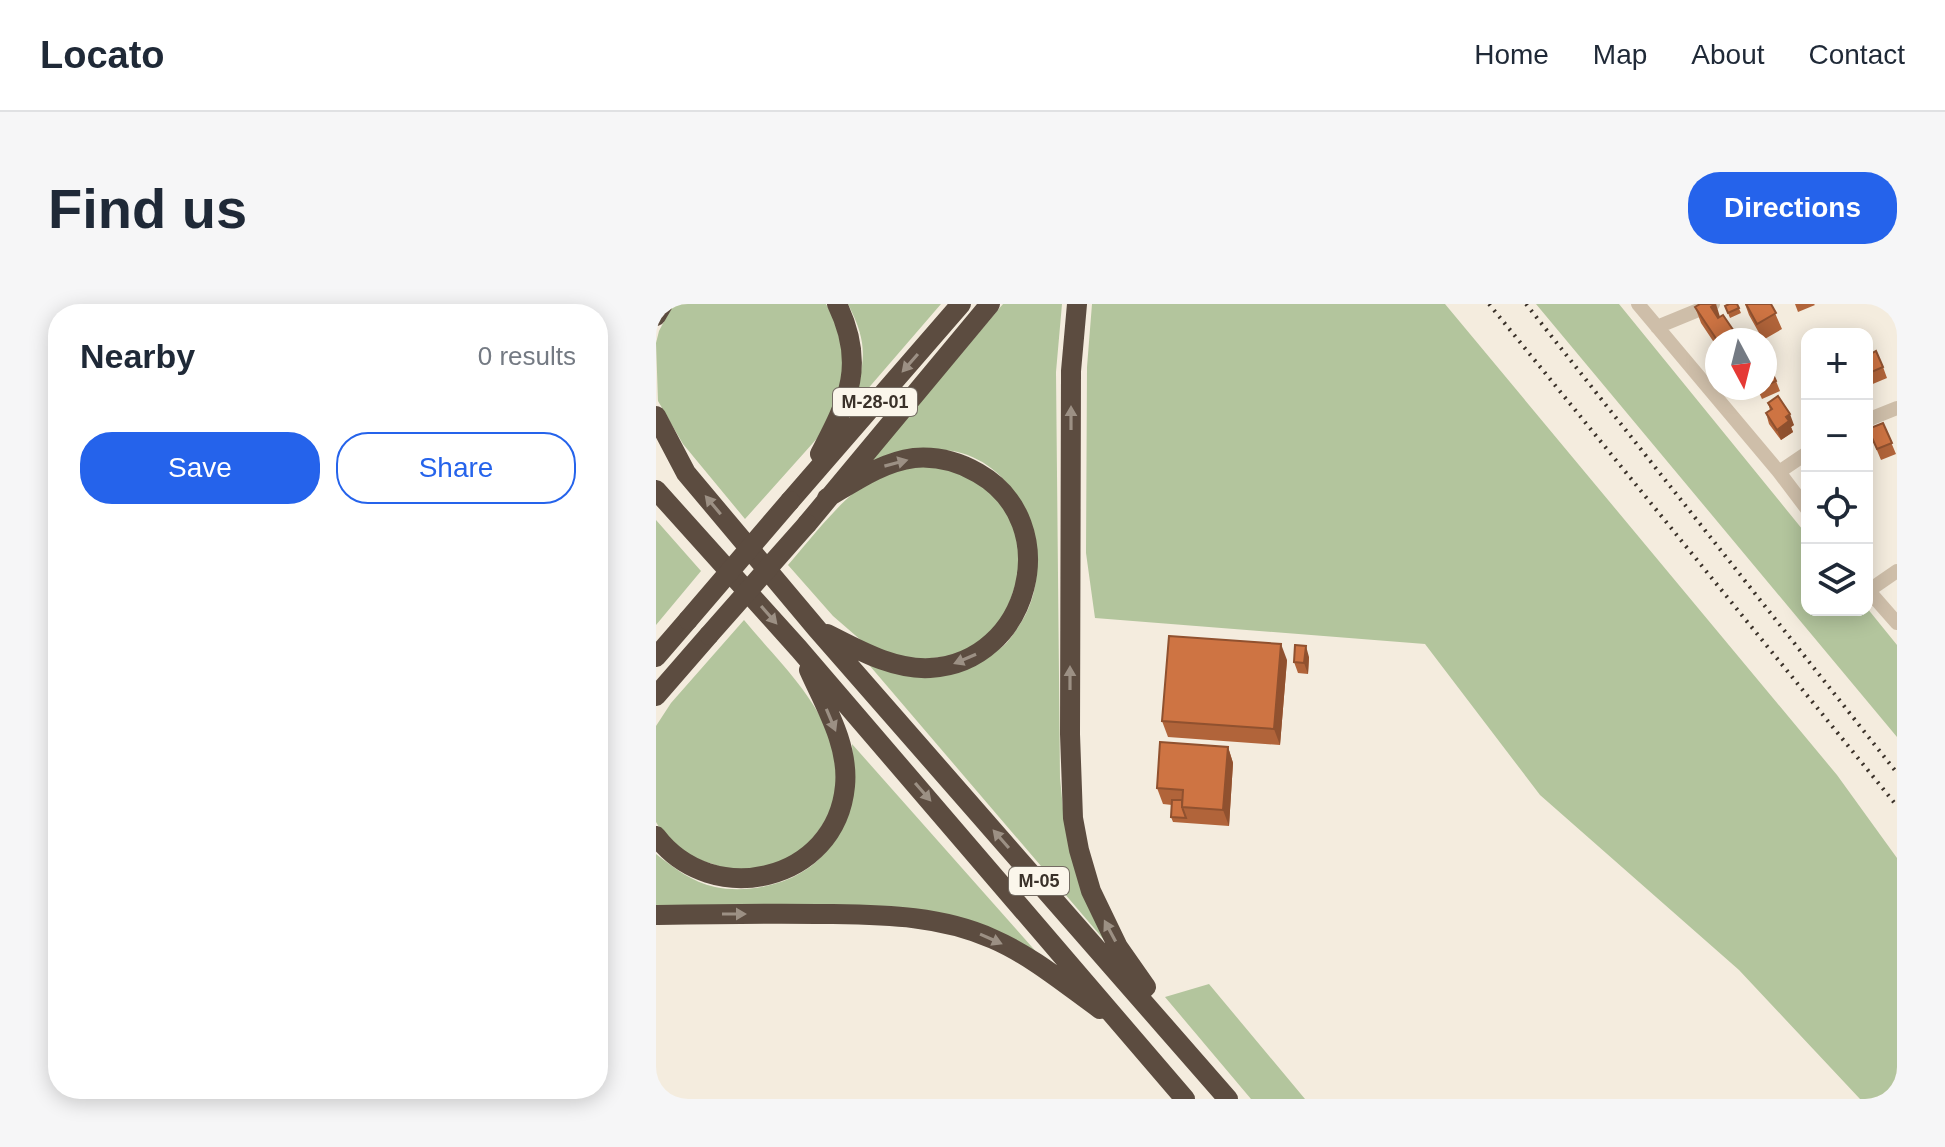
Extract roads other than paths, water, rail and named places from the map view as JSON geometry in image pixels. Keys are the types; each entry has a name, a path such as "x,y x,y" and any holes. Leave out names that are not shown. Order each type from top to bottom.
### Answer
{"highway":[{"path":"656,316 663,304"},
{"path":"804,484 838,421 849,395 854,371 853,347 837,304"},
{"name":"М-28-01","path":"657,655 961,304"},
{"name":"М-28-01","path":"656,696 807,524 990,304"},
{"path":"1077,304 1071,371 1070,734 1073,818 1091,891 1107,926 1182,1044"},
{"name":"М-05","path":"656,416 686,473 817,629 1228,1099"},
{"path":"817,629 886,661 929,668 950,665 972,657 991,644 1006,628 1019,606 1028,561 1019,516 1002,491 964,465 936,458 913,458 883,466 827,498"},
{"name":"М-05","path":"659,492 799,649 1185,1099"},
{"path":"656,836 688,865 702,872 739,879 780,872 800,862 816,848 838,815 845,783 844,765 836,732 799,649"},
{"path":"656,711 679,669"},
{"path":"656,915 899,916 961,927 994,939 1034,961 1127,1028"}],"street":[{"path":"1638,304 1801,501"},
{"path":"1657,327 1713,304"},
{"path":"1873,418 1897,408"},
{"path":"1779,472 1801,457"},
{"path":"1873,587 1897,571"},
{"path":"1873,596 1897,623"}],"railway":[{"path":"1489,304 1897,806"},
{"path":"1526,304 1897,773"}]}
